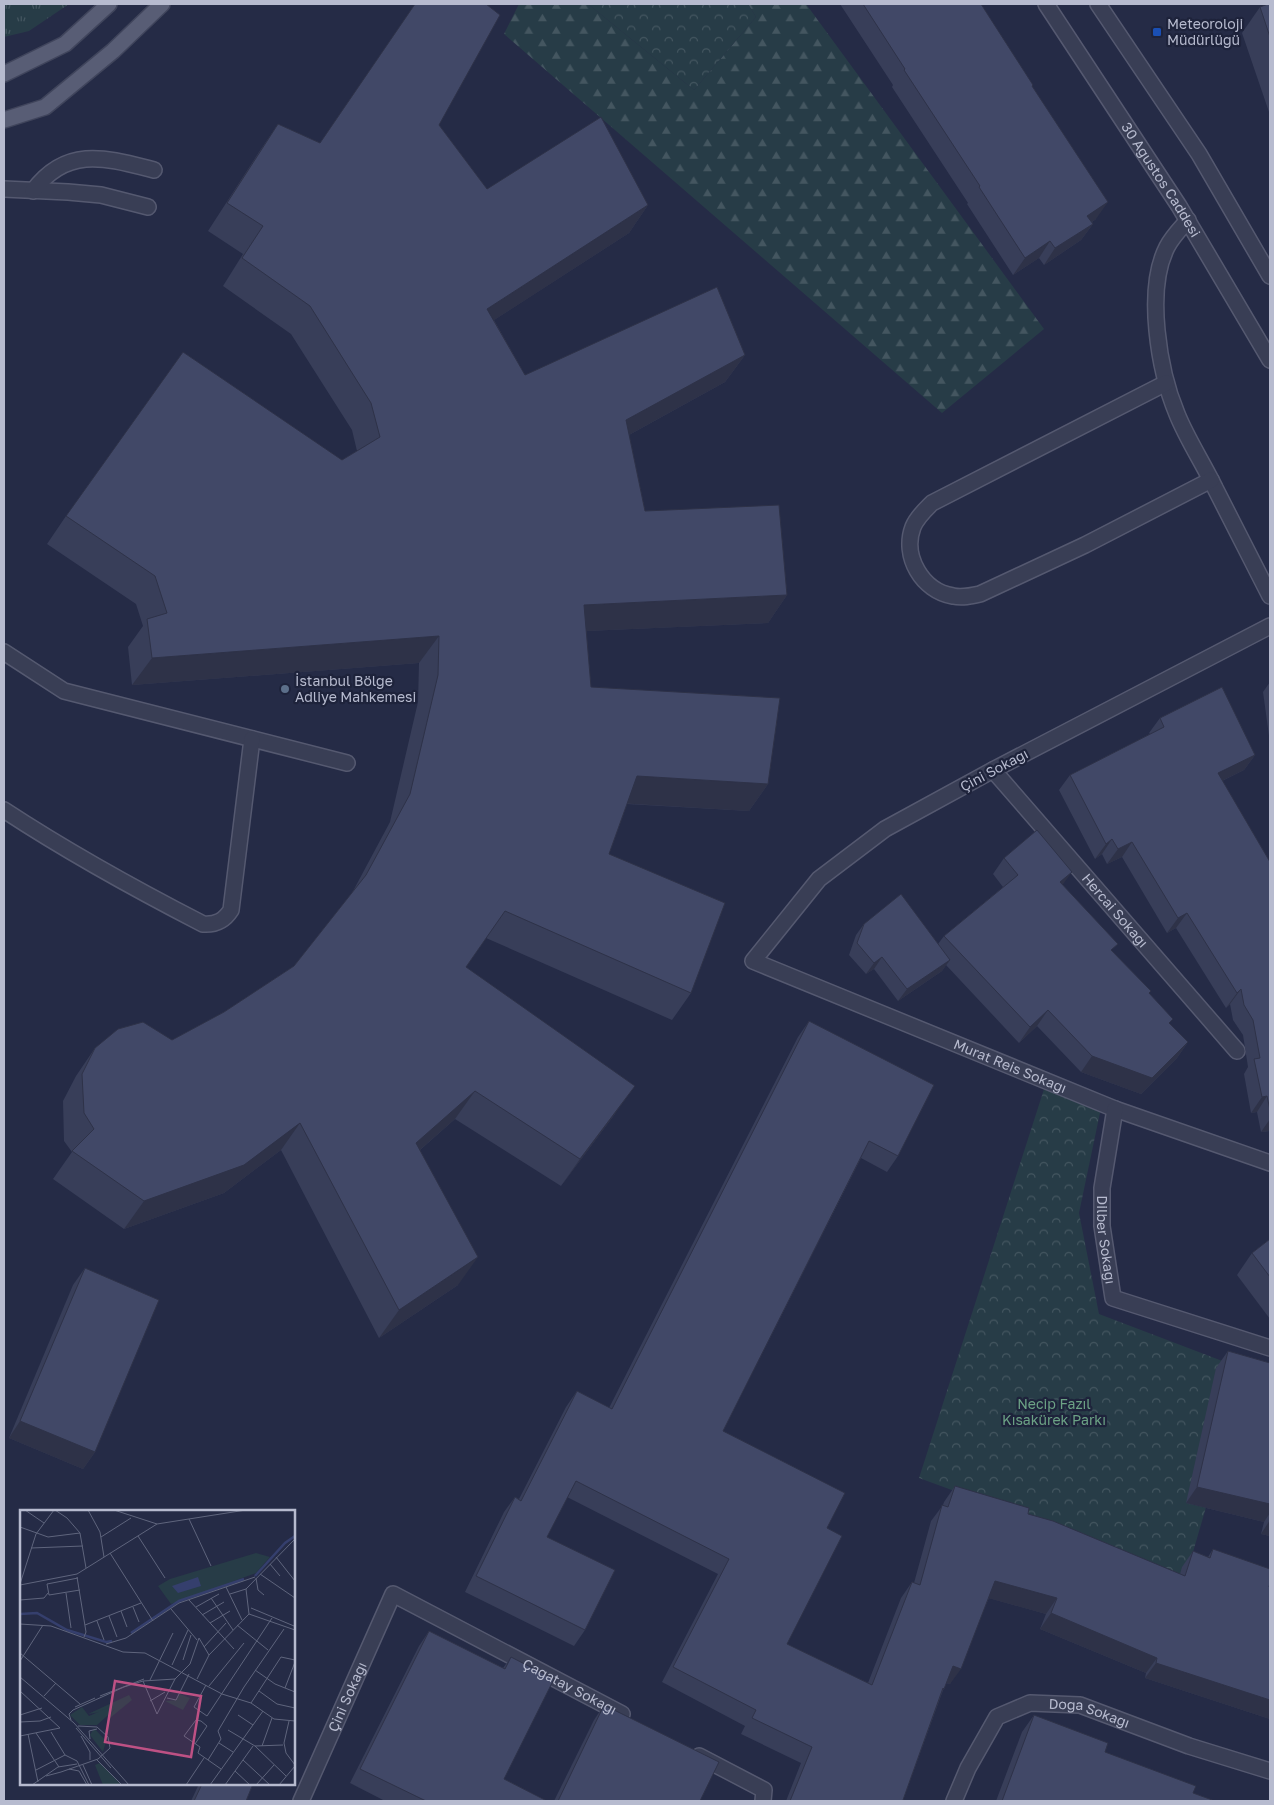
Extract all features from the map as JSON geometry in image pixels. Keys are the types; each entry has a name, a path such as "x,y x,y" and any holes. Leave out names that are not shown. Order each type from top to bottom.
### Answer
{"main road":[{"path":"4,74 65,44 109,4"},
{"path":"4,120 45,107 112,51 162,4"}],"street":[{"name":"30 Ağustos Caddesi","path":"1046,4 1188,220 1270,360"},
{"path":"1098,4 1199,154 1270,276"},
{"path":"34,191 51,172 72,162 90,158 110,159 154,170"},
{"path":"4,189 101,195 148,207"},
{"path":"1188,220 1176,233 1167,248 1157,283 1160,362 1177,414 1270,596"},
{"path":"1166,383 932,503 921,514 913,527 910,543 911,558 917,573 938,592 951,596 966,597 980,594 1211,480"},
{"name":"Çini Sokağı","path":"753,961 819,879 885,829 993,770 1270,626"},
{"path":"4,652 64,691 347,762"},
{"path":"4,810 129,886 203,924 220,922 231,910 252,739"},
{"name":"Hercai Sokağı","path":"993,770 1237,1051"},
{"name":"Murat Reis Sokağı","path":"753,961 1115,1109 1270,1163"},
{"name":"Dilber Sokağı","path":"1115,1109 1102,1188 1102,1226 1113,1298 1270,1348"},
{"name":"Çini Sokağı","path":"301,1801 393,1594"},
{"name":"Çağatay Sokağı","path":"393,1594 631,1720"},
{"name":"Doğa Sokağı","path":"954,1801 968,1768 997,1718 1030,1703 1080,1705 1189,1746 1270,1771"},
{"path":"684,1748 764,1790 763,1801"}],"green space":[{"path":"4,4 69,4 29,31 4,37"},
{"path":"519,4 588,4 694,90 756,17 748,4 806,4 1044,329 942,413 504,34"},
{"path":"588,4 748,4 756,17 694,90"},
{"name":"Necip Fazıl Kısakürek Parkı","path":"1046,1083 1101,1108 1079,1213 1099,1314 1246,1370 1186,1576 919,1478"}],"building":[{"path":"415,4 486,4 500,15 439,125 487,189 601,117 648,205 487,309 525,375 717,287 745,355 626,420 645,511 779,505 787,595 584,605 591,687 780,698 768,784 637,776 609,854 725,903 691,993 505,911 466,967 635,1086 580,1159 475,1091 416,1143 478,1257 399,1310 300,1123 244,1165 144,1201 72,1151 94,1129 84,1113 82,1074 95,1048 118,1029 143,1022 172,1040 224,1012 294,966 366,875 410,794 438,675 439,636 152,658 147,619 167,613 155,576 66,516 183,352 342,460 380,437 371,403 310,306 242,258 263,226 227,203 278,124 320,143"},
{"path":"863,4 981,4 1108,202 1087,216 1093,224 1055,248 1050,241 1025,258"},
{"path":"1270,4 1270,37 1260,7"},
{"path":"1222,687 1255,755 1218,773 1270,862 1270,1110 1267,1096 1262,1097 1254,1059 1260,1058 1253,1020 1244,1005 1241,989 1237,993 1187,913 1178,918 1132,842 1118,849 1112,839 1106,844 1070,775 1164,727 1160,718"},
{"path":"1037,830 1072,872 1060,882 1118,944 1111,950 1151,991 1149,993 1173,1019 1169,1023 1188,1042 1152,1078 1092,1056 1048,1010 1030,1027 944,936 1018,875 1004,858"},
{"path":"901,894 950,960 907,989 882,957 874,963 857,943 864,924"},
{"path":"809,1021 934,1085 898,1156 869,1141 723,1431 845,1493 827,1528 842,1536 787,1644 872,1685 912,1582 920,1585 942,1505 948,1507 955,1486 1029,1508 1028,1514 1053,1521 1185,1576 1193,1551 1210,1558 1213,1549 1270,1569 1270,1700 1156,1663 1157,1658 1051,1613 1057,1598 995,1581 961,1669 953,1666 943,1688 903,1800 906,1801 790,1801 812,1747 752,1718 756,1710 673,1667 729,1559 576,1481 547,1537 615,1570 585,1630 476,1576 515,1497 521,1501 577,1391 612,1409"},
{"path":"1270,1239 1270,1277 1252,1253"},
{"path":"85,1268 159,1300 95,1452 20,1421"},
{"path":"1228,1351 1270,1363 1270,1504 1197,1487"},
{"path":"429,1631 505,1669 511,1657 554,1679 504,1779 547,1801 426,1801 360,1769"},
{"path":"604,1705 719,1762 700,1801 558,1801"},
{"path":"1034,1715 1108,1743 1105,1752 1196,1786 1193,1793 1215,1801 1002,1801"},
{"path":"202,1785 253,1785 246,1801 194,1801"}],"place":[{"name":"Meteoroloji Müdürlüğü","path":"1157,32"},
{"name":"İstanbul Bölge Adliye Mahkemesi","path":"285,689"}]}
